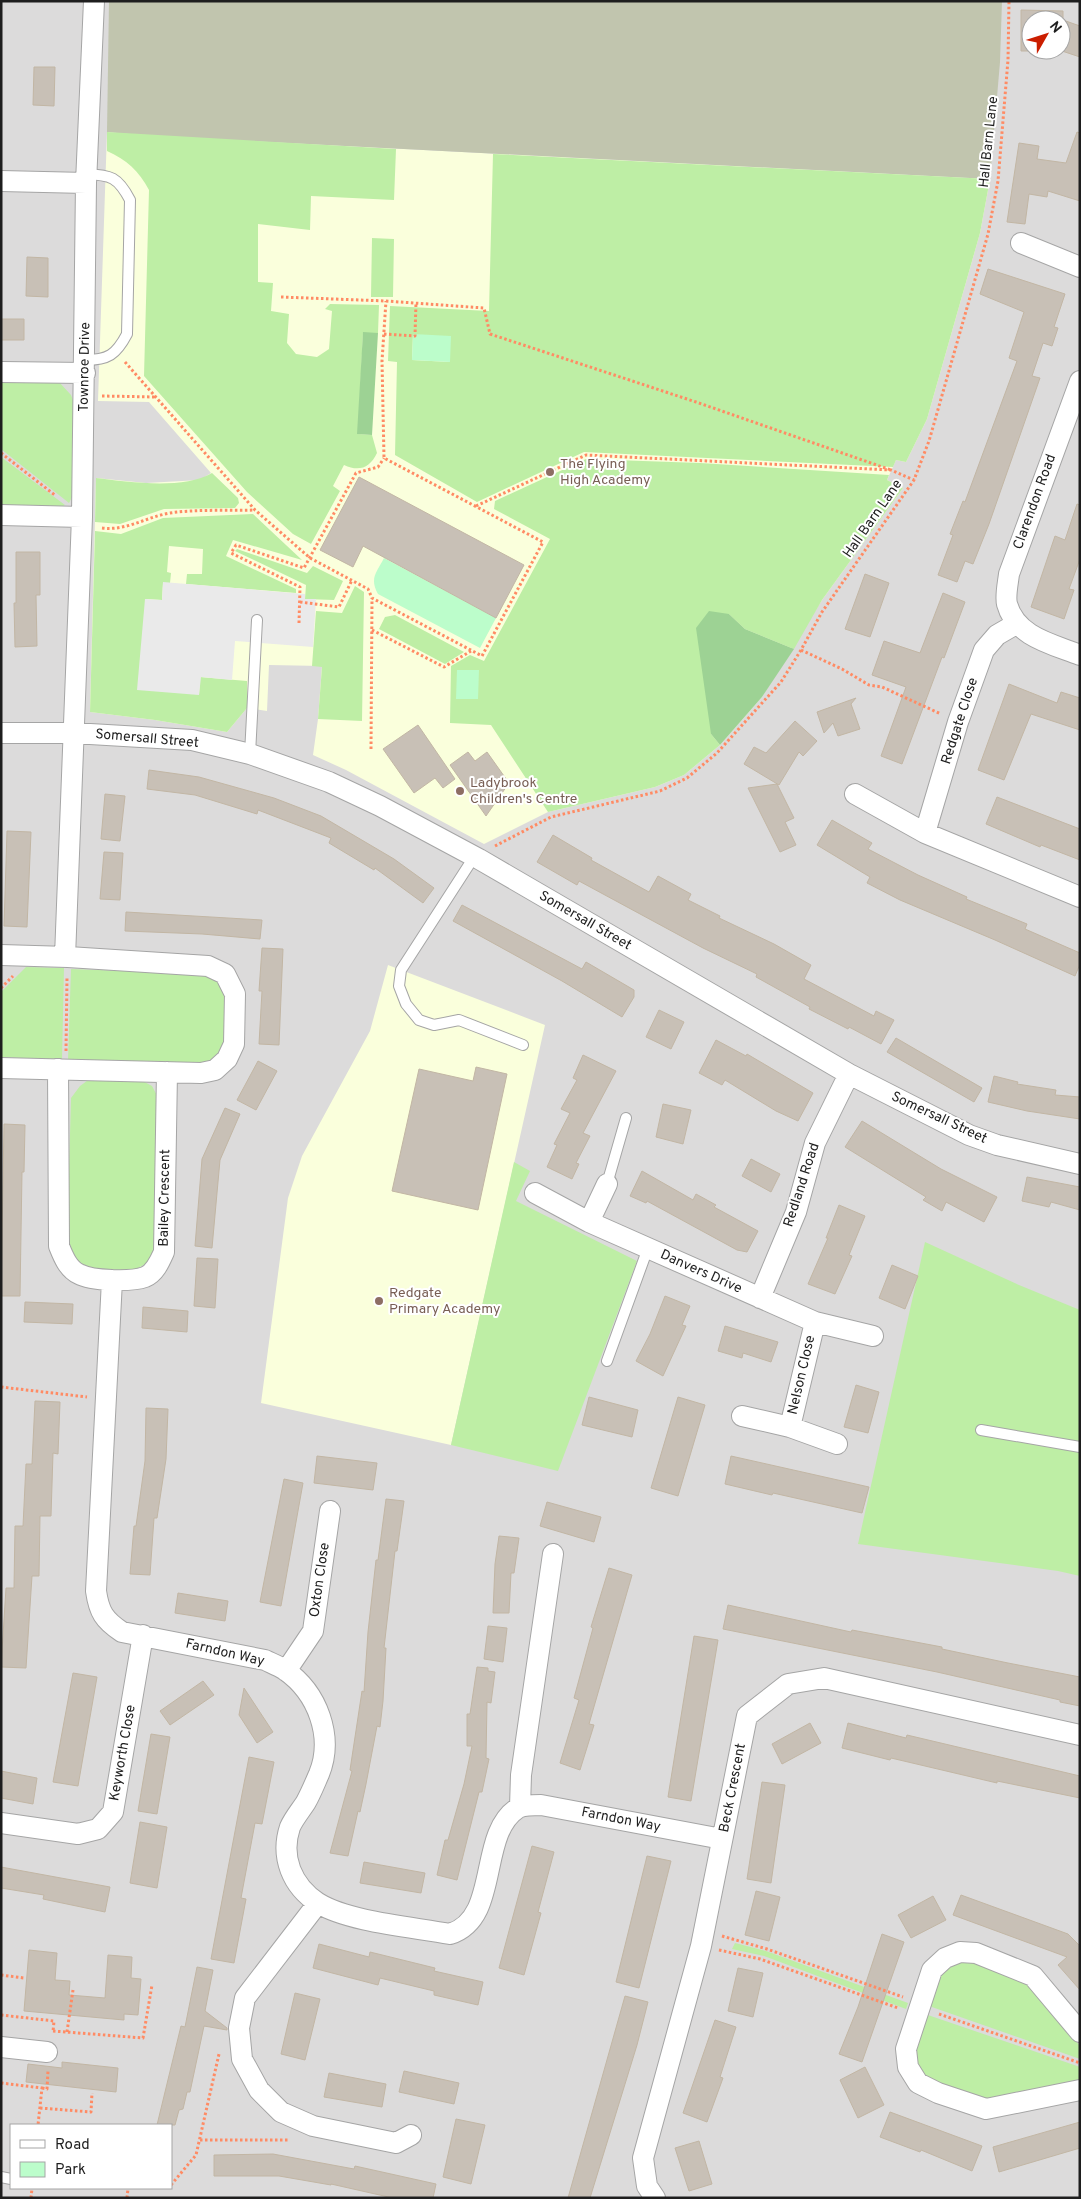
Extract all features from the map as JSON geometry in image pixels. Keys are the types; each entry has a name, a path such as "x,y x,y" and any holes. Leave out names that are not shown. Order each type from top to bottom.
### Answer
{"street":[{"name":"Townroe Drive","path":"67,957 85,367 86,179 94,1"},
{"path":"1,181 86,179"},
{"path":"1021,243 1080,267"},
{"path":"1,372 85,367"},
{"name":"Clarendon Road","path":"1016,624 1006,603 1009,574 1080,380"},
{"path":"1,515 81,521"},
{"path":"1016,624 1034,638 1080,655"},
{"name":"Redgate Close","path":"925,833 958,722 984,650 997,634 1016,624"},
{"name":"Somersall Street","path":"1,732 73,733 192,740 250,754 329,782 380,806 476,858 849,1074 969,1135 998,1145 1080,1164"},
{"path":"855,794 925,833 1080,897"},
{"path":"1,955 67,957 208,966 224,974 235,994 234,1044 227,1059 215,1070 201,1073 1,1068"},
{"name":"Bailey Crescent","path":"62,1069 59,1246 66,1263 78,1274 112,1280 146,1277 158,1266 164,1252 167,1072"},
{"name":"Redland Road","path":"760,1298 796,1212 815,1143 849,1074"},
{"path":"589,1222 607,1184"},
{"name":"Danvers Drive","path":"535,1193 589,1222 815,1322 872,1336"},
{"name":"Farndon Way","path":"112,1280 96,1591 98,1608 109,1623 122,1632 265,1660 286,1670 309,1693 321,1717 326,1746 320,1773 307,1801 291,1826 287,1840 288,1867 299,1886 318,1903 345,1915 450,1934 463,1930 476,1914 502,1823 520,1807 541,1805 722,1839"},
{"name":"Nelson Close","path":"790,1427 815,1322"},
{"name":"Nelson Close","path":"742,1416 790,1427 837,1444"},
{"name":"Oxton Close","path":"286,1670 313,1632 330,1511"},
{"path":"520,1807 521,1775 553,1554"},
{"name":"Keyworth Close","path":"1,1823 78,1834 98,1829 112,1812 143,1635"},
{"name":"Beck Crescent","path":"655,2198 648,2186 642,2158 703,1939 747,1716 788,1684 824,1678 1080,1736"},
{"path":"318,1903 245,1998 239,2028 242,2059 259,2090 281,2112 312,2126 396,2143 411,2135"},
{"path":"1080,2032 1033,1976 976,1953 960,1952 945,1958 932,1970 906,2048 908,2067 918,2083 938,2094 986,2109 1080,2090"},
{"path":"1,2047 47,2052"}],"lane":[{"path":"85,367 116,352 127,334 130,200 124,188 117,180 107,175 86,179"},
{"path":"250,754 257,620"},
{"path":"476,858 401,970 399,986 406,1004 418,1020 434,1026 459,1020 523,1045"},
{"path":"607,1184 626,1118"},
{"path":"607,1361 648,1248"},
{"path":"981,1430 1080,1447"}],"path":[{"name":"Hall Barn Lane","path":"476,858 498,844 551,817 660,791 687,778 717,752 781,682 822,612 914,480 929,441 988,234 998,181 1008,60 1009,1"},
{"path":"281,297 416,302 484,308 490,334 696,402 891,470 914,480"},
{"path":"300,623 300,587 231,553 236,545 304,568 356,473 378,468 384,458 382,361 386,301"},
{"path":"384,334 415,336 416,302"},
{"path":"116,352 255,510 310,558 368,590 372,598 371,749"},
{"path":"84,395 156,398"},
{"path":"1,453 81,521 112,530 169,513 255,510"},
{"path":"475,507 586,456 891,470"},
{"path":"372,598 482,656 543,542 384,458"},
{"path":"300,602 339,606 352,580"},
{"path":"372,630 444,667 472,651"},
{"path":"801,650 842,669 869,686 882,687 958,722"},
{"path":"62,1069 67,957"},
{"path":"1,1387 105,1400"},
{"path":"703,1939 767,1949 919,2008 1080,2063"},
{"path":"703,1939 810,1978 919,2008"},
{"path":"1,1975 24,1978"},
{"path":"53,2031 144,2038 152,1985"},
{"path":"67,2032 73,1990"},
{"path":"172,2184 196,2155 221,2046"},
{"path":"1,2083 42,2088 38,2124"},
{"path":"40,2108 91,2112 92,2093"},
{"path":"200,2140 298,2139"}],"shaded area":[{"path":"1,1 1080,1 1080,2198 1,2198"},
{"path":"109,1 1002,1 1000,62 990,179 151,136 107,132"},
{"name":"The Flying High Academy","path":"107,132 151,136 990,179 980,233 927,419 906,462 896,460 887,480 903,488 822,600 762,697 720,745 684,775 655,787 548,812 484,844 346,770 313,755 322,666 269,665 267,711 247,708 227,732 90,712 96,478 146,483 200,480 211,473 149,402 98,401"},
{"path":"163,582 305,594 305,599 316,599 313,647 235,641 232,680 201,677 199,695 137,690 145,599 162,600"},
{"name":"Redgate Primary Academy","path":"388,965 545,1025 451,1445 261,1403 288,1198 302,1156 370,1031"}],"green space":[{"path":"107,132 396,149 394,200 311,196 310,230 258,224 258,282 273,283 271,311 289,314 287,343 296,354 317,357 329,349 332,311 325,309 330,304 379,305 378,333 363,333 358,434 372,435 377,453 371,462 363,467 354,468 344,465 333,486 340,491 311,544 293,534 247,492 144,376 149,190 132,167 121,158 107,151"},
{"path":"493,154 990,179 980,233 927,419 906,462 896,460 893,467 584,452 477,502 395,455 397,362 388,361 390,306 489,311","holes":["413,334 450,362 412,360"]},
{"path":"372,238 394,239 393,297 371,297"},
{"path":"363,332 378,333 372,435 357,434"},
{"path":"413,334 451,336 450,362 412,360"},
{"path":"1,379 59,382 71,395 76,408 74,493 69,503 1,449"},
{"path":"1,457 65,505 61,507 1,505"},
{"path":"586,459 700,463 889,475 887,480 903,488 822,600 794,649 745,629 729,614 711,734 720,745 684,775 655,787 548,812 491,725 450,723 451,666 470,655 484,661 550,539 494,509 495,501"},
{"path":"212,473 238,498 239,503 235,508 164,509 120,524 95,522 96,478 140,483 171,483 186,482"},
{"path":"253,514 302,560 233,540 226,556 296,589 296,593 186,584 187,574 202,574 203,549 169,546 167,572 171,573 170,583 163,583 162,600 145,599 199,695 200,677 247,681 247,708 227,732 90,712 95,531 121,534 163,518"},
{"path":"237,549 307,573 313,566 343,581 334,600 305,599 306,585 235,551"},
{"path":"384,558 496,618 480,648 378,594 374,579"},
{"path":"355,586 364,592 362,721 318,719 322,667 312,666 316,611 342,613"},
{"path":"709,611 729,614 745,629 794,649 762,697 720,745 711,734 696,628"},
{"path":"395,615 464,652 445,664 379,629 385,617"},
{"path":"457,670 479,670 478,699 456,699"},
{"path":"26,967 64,968 62,1060 1,1057 1,992"},
{"path":"71,969 208,974 215,978 225,994 226,1030 223,1049 210,1062 202,1065 68,1060"},
{"path":"91,1078 139,1079 152,1086 160,1101 156,1250 147,1263 133,1271 91,1268 76,1261 67,1242 71,1098 80,1086"},
{"path":"514,1162 530,1171 516,1201 637,1261 558,1471 451,1445"},
{"path":"925,1242 1019,1285 1080,1310 1080,1576 1058,1571 858,1544"},
{"path":"735,1943 766,1951 908,2003 906,2009 764,1956 732,1949"},
{"path":"959,1961 974,1961 1024,1980 1080,2046 1080,2059 929,2006 938,1980 946,1970"},
{"path":"925,2014 1080,2067 1080,2082 984,2100 937,2083 926,2077 917,2068 915,2041"}],"building":[{"path":"1071,23 1080,26 1080,57 1071,54"},
{"path":"34,67 55,67 54,106 33,105"},
{"path":"1077,132 1080,133 1080,201 1048,191 1047,197 1029,194 1025,224 1007,222 1019,143 1039,146 1037,159 1066,163"},
{"path":"27,257 48,258 48,297 26,296"},
{"path":"988,269 1065,294 1054,327 1058,328 1052,346 1043,343 1032,376 1040,378 989,524 973,564 965,561 957,582 938,575 953,535 950,534 963,501 965,502 1017,361 1009,358 1024,312 980,294"},
{"path":"1,319 24,319 24,340 1,340"},
{"path":"359,477 524,565 496,618 363,546 353,567 320,550"},
{"path":"1077,504 1080,505 1080,559 1069,589 1074,590 1064,619 1031,607 1055,536 1065,540"},
{"path":"16,552 40,552 40,595 36,595 37,646 15,647"},
{"path":"865,574 889,583 870,637 845,629"},
{"path":"943,593 965,602 944,658 942,657 902,764 881,756 906,687 872,675 884,641 920,653"},
{"path":"1009,684 1057,703 1061,692 1080,698 1080,730 1031,714 1004,780 978,770"},
{"path":"856,698 851,704 860,729 838,736 833,723 824,733 817,712"},
{"path":"795,721 817,741 803,756 799,752 779,785 744,764 754,747 766,753"},
{"path":"418,725 455,779 443,788 435,778 414,793 383,749"},
{"path":"468,752 475,761 487,752 509,783 486,816 450,765"},
{"path":"149,770 199,777 274,798 321,816 394,859 434,888 423,903 375,868 374,870 329,843 331,838 258,810 257,814 195,795 147,789"},
{"path":"777,784 794,818 785,822 796,845 780,852 748,788"},
{"path":"105,794 125,796 120,841 101,839"},
{"path":"997,797 1080,829 1080,860 1041,845 1040,847 986,824"},
{"path":"832,820 872,843 868,849 918,875 967,897 966,899 1027,924 1025,929 1080,953 1080,964 1075,976 900,900 867,883 870,877 817,845"},
{"path":"7,831 31,832 27,927 4,926"},
{"path":"553,835 592,858 591,860 649,892 658,876 691,894 688,900 811,965 804,979 874,1016 876,1011 894,1020 881,1044 809,1009 810,1007 756,977 757,974 703,948 579,881 577,885 537,862"},
{"path":"104,852 123,853 120,900 100,899"},
{"path":"462,905 582,969 586,962 634,990 634,997 622,1017 562,981 453,921"},
{"path":"126,912 262,920 260,939 202,934 125,931"},
{"path":"262,948 283,949 279,1045 259,1044 262,991 259,991"},
{"path":"659,1010 684,1022 671,1049 646,1037"},
{"path":"896,1038 982,1088 974,1102 887,1052"},
{"path":"716,1040 746,1056 747,1054 813,1093 798,1121 776,1111 725,1080 722,1085 699,1073"},
{"path":"583,1055 616,1071 583,1133 590,1136 576,1163 579,1164 572,1179 547,1167 557,1145 554,1144 570,1113 561,1109 577,1080 573,1078"},
{"path":"258,1061 277,1071 256,1110 237,1100"},
{"path":"476,1067 507,1074 478,1210 392,1191 419,1069 473,1081"},
{"path":"994,1076 1018,1082 1017,1084 1056,1090 1055,1095 1080,1097 1080,1119 1027,1111 988,1102"},
{"path":"663,1104 691,1110 683,1144 656,1137"},
{"path":"225,1108 240,1114 220,1160 212,1248 195,1246 202,1159"},
{"path":"862,1121 941,1169 997,1197 984,1222 946,1202 942,1211 923,1200 926,1197 845,1147"},
{"path":"4,1124 25,1125 24,1172 22,1172 20,1296 1,1296"},
{"path":"751,1159 780,1174 771,1192 742,1176"},
{"path":"642,1171 693,1200 696,1194 716,1205 714,1207 758,1231 747,1252 737,1250 647,1201 646,1203 630,1196"},
{"path":"1027,1177 1080,1187 1080,1210 1051,1202 1049,1207 1022,1201"},
{"path":"839,1205 865,1216 849,1255 852,1256 835,1294 808,1284 828,1238 826,1238"},
{"path":"197,1258 218,1259 215,1308 194,1306"},
{"path":"892,1265 918,1276 905,1309 879,1298"},
{"path":"665,1296 690,1306 682,1325 686,1326 663,1376 636,1361 650,1334"},
{"path":"25,1302 73,1304 72,1324 24,1322"},
{"path":"143,1307 188,1311 187,1332 142,1328"},
{"path":"725,1326 778,1342 771,1362 743,1353 742,1358 718,1351"},
{"path":"856,1385 879,1392 868,1433 844,1427"},
{"path":"589,1397 638,1410 632,1437 582,1425"},
{"path":"678,1397 705,1405 678,1496 651,1488"},
{"path":"35,1401 60,1402 58,1454 53,1453 51,1516 40,1516 39,1576 32,1576 26,1668 1,1667 6,1588 14,1588 15,1526 23,1526 26,1464 32,1464"},
{"path":"146,1408 168,1409 166,1459 157,1518 154,1518 150,1575 130,1574 134,1526 136,1526 145,1461"},
{"path":"317,1456 377,1463 373,1490 314,1483"},
{"path":"731,1456 869,1487 862,1513 725,1484"},
{"path":"284,1479 303,1483 281,1606 260,1602"},
{"path":"386,1499 404,1501 397,1551 395,1551 384,1648 386,1648 383,1701 380,1727 377,1726 360,1812 358,1811 348,1856 330,1853 352,1771 350,1770 362,1691 364,1692 376,1560 378,1560"},
{"path":"547,1502 601,1517 594,1542 540,1526"},
{"path":"499,1536 519,1538 514,1573 511,1573 509,1613 493,1613 495,1564"},
{"path":"609,1568 632,1575 589,1724 594,1725 580,1770 560,1763 579,1700 574,1698 593,1628 591,1627"},
{"path":"178,1593 228,1601 225,1621 175,1613"},
{"path":"728,1605 851,1632 852,1630 942,1647 942,1649 1080,1677 1080,1706 937,1672 723,1629"},
{"path":"488,1626 507,1628 503,1662 484,1659"},
{"path":"694,1636 718,1640 691,1801 668,1797"},
{"path":"477,1667 488,1668 488,1671 495,1672 491,1703 487,1702 486,1758 489,1759 482,1792 479,1792 457,1880 437,1875 445,1840 448,1840 464,1784 472,1746 467,1746 467,1714 470,1714"},
{"path":"73,1673 97,1677 78,1786 53,1782"},
{"path":"203,1681 214,1695 170,1725 160,1711"},
{"path":"244,1688 273,1732 257,1743 239,1715"},
{"path":"810,1723 821,1743 782,1764 772,1744"},
{"path":"848,1723 906,1738 907,1735 1080,1776 1080,1798 997,1781 997,1783 842,1748"},
{"path":"151,1734 170,1737 157,1814 138,1811"},
{"path":"249,1757 274,1762 262,1824 255,1823 241,1898 246,1899 234,1963 211,1959"},
{"path":"1,1771 37,1778 33,1804 1,1798"},
{"path":"762,1782 785,1785 771,1883 747,1879"},
{"path":"140,1822 167,1827 157,1888 130,1883"},
{"path":"532,1846 554,1852 538,1912 541,1913 524,1975 499,1968"},
{"path":"647,1856 671,1861 639,1988 616,1982"},
{"path":"364,1862 425,1873 421,1893 360,1883"},
{"path":"1,1867 110,1887 105,1912 43,1899 44,1895 1,1888"},
{"path":"756,1891 780,1897 769,1941 745,1935"},
{"path":"961,1895 1068,1934 1080,1946 1080,1990 1058,1965 1067,1957 953,1915"},
{"path":"933,1896 946,1920 911,1938 898,1915"},
{"path":"882,1934 904,1942 862,2062 839,2054 858,2007"},
{"path":"319,1944 369,1957 370,1952 435,1968 434,1971 483,1982 478,2005 434,1995 434,1991 380,1978 378,1985 313,1968"},
{"path":"29,1950 57,1953 55,1980 70,1981 69,1995 105,1998 108,1955 132,1957 131,1978 141,1979 138,2015 124,2014 124,2020 24,2011"},
{"path":"197,1967 213,1970 205,2011 227,2028 227,2030 204,2026 190,2092 187,2092 183,2109 179,2110 175,2125 157,2124 181,2026 185,2027"},
{"path":"738,1968 763,1973 753,2017 728,2011"},
{"path":"295,1993 320,1999 305,2060 281,2054"},
{"path":"625,1996 648,2002 637,2045 590,2198 568,2198"},
{"path":"715,2020 736,2027 720,2077 723,2078 707,2122 683,2113"},
{"path":"62,2062 118,2068 116,2092 26,2082 28,2064 62,2068"},
{"path":"865,2067 884,2105 858,2118 840,2080"},
{"path":"404,2071 459,2083 454,2104 399,2092"},
{"path":"329,2073 386,2084 382,2107 324,2097"},
{"path":"890,2112 982,2146 972,2171 921,2150 920,2152 880,2137"},
{"path":"456,2119 485,2125 471,2184 443,2177"},
{"path":"1080,2122 1080,2148 999,2172 993,2147"},
{"path":"699,2141 712,2184 689,2191 675,2148"},
{"path":"273,2154 354,2169 355,2166 436,2184 433,2198 393,2198 331,2184 279,2176 214,2176 214,2155"}],"place":[{"name":"The Flying High Academy","path":"550,472"},
{"name":"Ladybrook Children's Centre","path":"460,791"},
{"name":"Redgate Primary Academy","path":"379,1301"}]}
